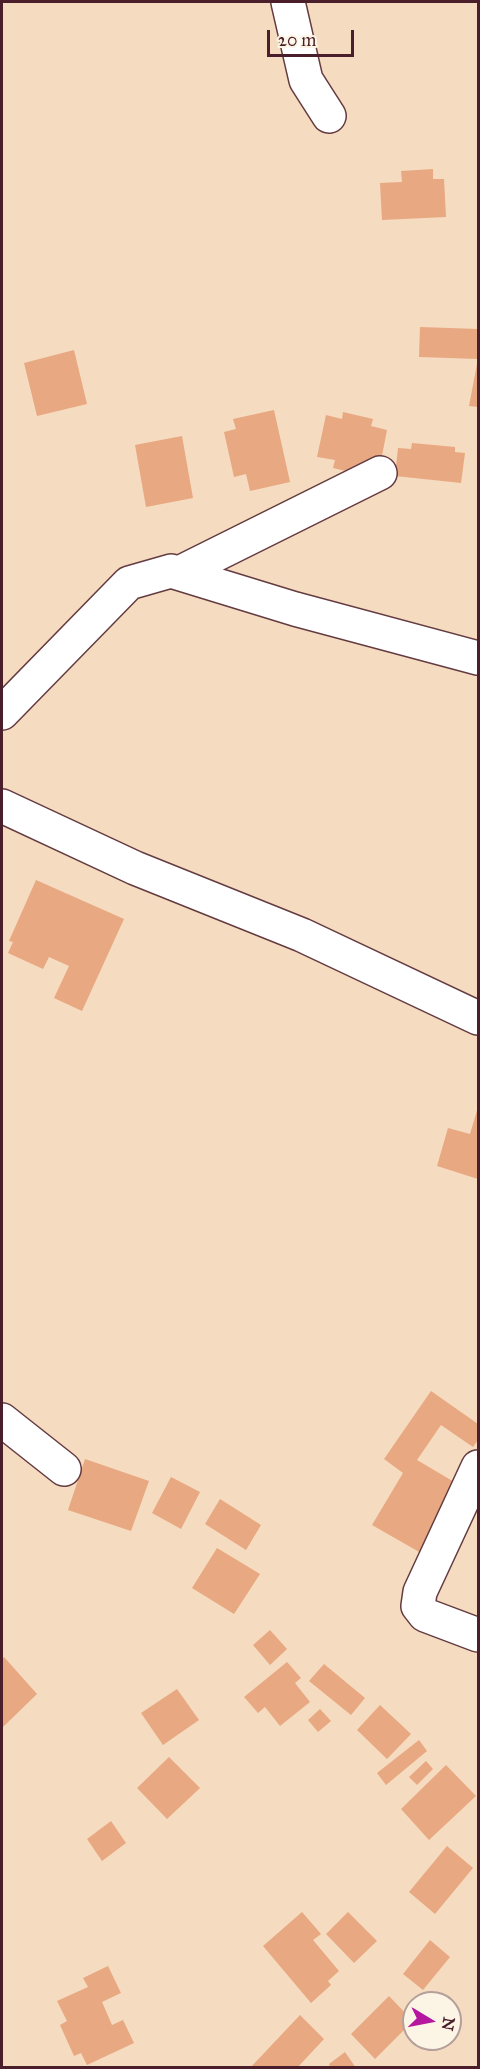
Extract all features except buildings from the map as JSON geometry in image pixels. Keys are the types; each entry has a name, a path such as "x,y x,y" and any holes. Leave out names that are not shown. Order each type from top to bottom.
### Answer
{"street":[{"path":"288,2 306,80 329,116"},
{"path":"179,573 380,473"},
{"path":"2,713 129,583 171,571 295,609 478,658"},
{"path":"2,806 135,868 302,935 478,1018"},
{"path":"2,1420 64,1468"},
{"path":"478,1467 420,1592 418,1606 425,1615 478,1635"}]}
